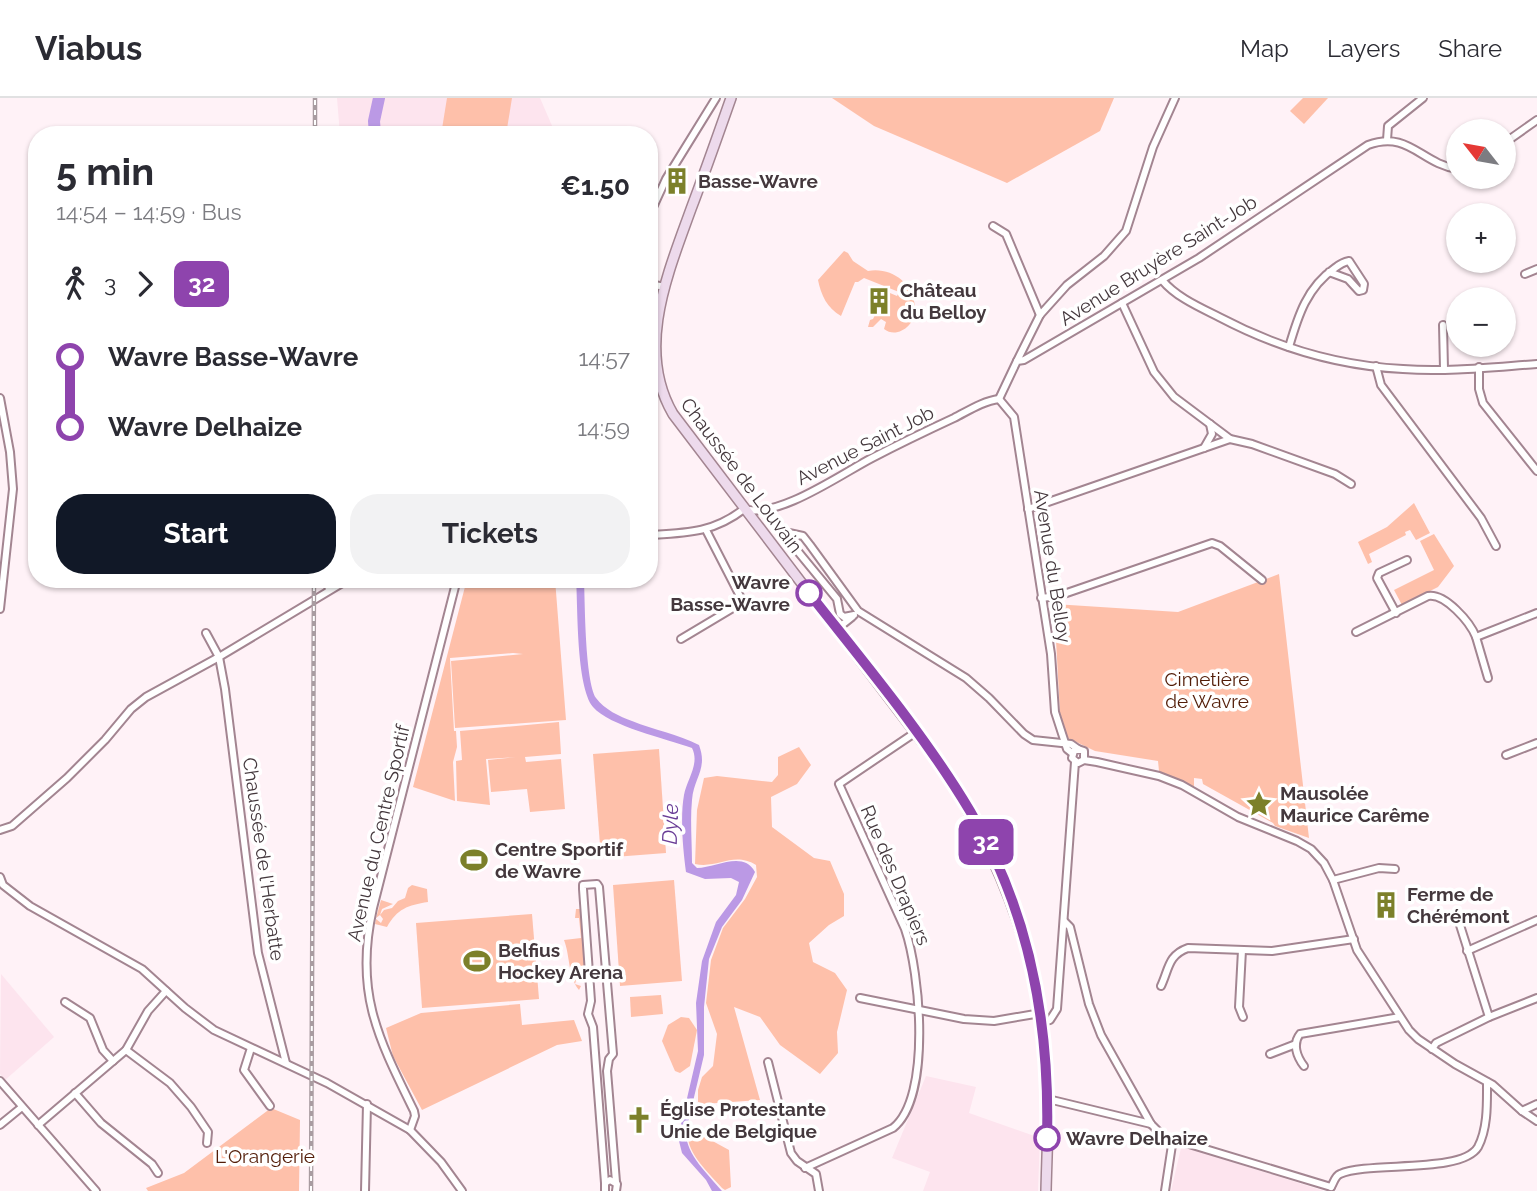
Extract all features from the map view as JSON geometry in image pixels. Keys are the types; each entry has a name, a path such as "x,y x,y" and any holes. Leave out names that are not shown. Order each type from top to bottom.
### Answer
{"main road":[{"name":"Chaussée de Louvain","path":"658,318 665,287 731,98"},
{"name":"Chaussée de Louvain","path":"658,379 668,406 916,732 965,803 992,855 1012,902 1027,950 1042,1018 1048,1099 1045,1191"}],"street":[{"path":"658,196 716,98"},
{"path":"999,400 1040,315 1067,285 1104,256 1126,231 1149,157 1175,98"},
{"path":"1423,98 1388,126 1387,140 1404,142 1437,164 1446,166"},
{"path":"1516,135 1537,120"},
{"name":"Avenue Bruyère Saint-Job","path":"1017,361 1199,258 1368,145 1387,140"},
{"path":"993,226 1006,234 1040,315"},
{"path":"1289,347 1308,295 1318,280 1329,272 1345,261 1349,261 1364,288 1359,291 1348,279 1329,272"},
{"path":"1525,274 1537,269"},
{"path":"1162,280 1170,289 1237,327 1326,358 1376,366 1444,369 1537,364"},
{"path":"658,286 665,287"},
{"path":"1122,303 1162,385 1174,397 1230,439 1252,444 1335,474 1350,484"},
{"path":"1443,326 1444,369"},
{"path":"1376,366 1381,385 1480,518 1496,546"},
{"path":"1479,368 1479,389 1483,403 1537,471"},
{"path":"0,398 10,452 13,492 0,609"},
{"name":"Avenue Saint Job","path":"744,509 761,511 811,493 895,446 986,403 999,400"},
{"name":"Avenue du Belloy","path":"999,400 1014,417 1051,654 1055,712 1065,743"},
{"path":"1204,449 1212,435 1210,424"},
{"path":"1028,509 1230,439"},
{"path":"658,535 706,530 724,523 744,509"},
{"path":"681,639 743,601 706,530"},
{"path":"856,613 844,617 840,614 836,599 786,537 789,533 803,536 856,613 966,678 1024,734 1039,741 1065,743 1097,762 1159,776 1189,788 1238,817 1297,841 1315,853 1333,880 1357,950 1400,1017 1418,1039 1487,1082 1537,1121"},
{"path":"1041,598 1058,596 1212,543 1220,546 1262,580"},
{"path":"1396,613 1377,578 1379,573 1407,560"},
{"path":"0,831 12,826 67,778 139,702 333,588"},
{"name":"Avenue du Centre Sportif","path":"410,1130 414,1111 379,1037 372,1013 365,969 366,949 373,908 455,588"},
{"path":"1356,632 1435,595 1472,626 1488,678"},
{"path":"837,629 856,613"},
{"path":"1476,637 1537,613"},
{"name":"Chaussée de l'Herbatte","path":"206,634 219,657 225,689 258,953 286,1063"},
{"name":"Rue des Drapiers","path":"805,1168 889,1131 903,1118 918,1074 919,1010 915,962 905,929 839,784 916,732"},
{"path":"1506,755 1537,743"},
{"path":"860,998 964,1019 1050,1020 1057,1009 1075,751"},
{"path":"1075,762 1085,757"},
{"path":"1333,880 1379,867 1395,869"},
{"path":"0,877 1,886 30,906 130,960 214,1030 367,1104 410,1130 441,1162 462,1191"},
{"path":"596,1061 608,1059 613,1054 599,887 592,884 583,885 591,1001 588,1014 593,1027 605,1189"},
{"path":"1467,951 1537,920"},
{"path":"1064,921 1070,927 1088,1004 1097,1025 1151,1124 1172,1145"},
{"path":"1460,922 1489,1017"},
{"path":"1161,986 1171,959 1183,950 1200,948 1278,951 1354,939"},
{"path":"1242,950 1239,1007 1243,1017"},
{"path":"38,1125 126,1049 148,1011 166,991"},
{"path":"1432,1049 1436,1043 1489,1017 1537,998"},
{"path":"65,1003 90,1018 103,1050 113,1061"},
{"path":"1304,1066 1296,1044 1297,1037 1303,1032 1400,1017"},
{"path":"1270,1054 1296,1044"},
{"path":"251,1048 244,1070 270,1106"},
{"path":"126,1049 181,1094 208,1132 207,1143"},
{"path":"608,1059 617,1188"},
{"path":"768,1062 791,1153 805,1168 816,1174 819,1191"},
{"path":"0,1081 96,1191"},
{"path":"1172,1145 1179,1141 1332,1189 1335,1178 1341,1174 1358,1170 1423,1165 1472,1154 1483,1131 1487,1082"},
{"path":"75,1093 101,1123 152,1164 158,1174"},
{"path":"1048,1099 1151,1124"},
{"path":"365,1191 367,1104"},
{"path":"1522,1111 1537,1104"},
{"path":"0,1125 22,1107"},
{"path":"1165,1191 1172,1145"},
{"path":"605,1189 610,1180 617,1188"}],"shaded area":[{"path":"337,98 540,98 552,126 339,126"},
{"path":"576,588 584,588 590,675 592,689 599,702 622,717 699,745 702,760 692,800 692,863 697,868 744,862 755,872 742,900 722,927 709,959 704,1007 704,1055 686,1131 693,1156 722,1191 712,1191 706,1180 682,1153 678,1137 698,1051 696,1003 702,961 716,922 736,895 739,882 731,878 705,879 686,872 682,813 684,795 695,760 692,748 625,726 593,707 583,682"},
{"path":"1,974 54,1037 5,1080 0,1074"},
{"path":"926,1076 976,1087 969,1113 1040,1138 1038,1191 923,1191 930,1172 892,1158"},
{"path":"1181,1148 1189,1148 1324,1191 1171,1191"}],"green space":[{"path":"447,98 512,98 507,126 442,126"},
{"path":"832,98 1114,98 1100,131 1007,183 874,126"},
{"path":"1303,98 1328,98 1304,124 1290,111"},
{"path":"844,251 868,271 885,271 905,283 915,306 913,318 906,328 889,332 884,329 886,322 881,319 873,327 868,327 876,313 881,315 890,293 897,296 899,292 864,278 855,282 841,316 828,305 818,280"},
{"path":"1414,503 1430,533 1416,540 1410,530 1405,532 1406,535 1369,554 1372,562 1368,564 1358,542 1387,527"},
{"path":"1434,534 1454,566 1438,587 1402,605 1394,590 1434,570 1420,541"},
{"name":"Cimetière de Wavre","path":"1279,574 1309,838 1275,826 1203,784 1202,779 1194,778 1194,787 1159,771 1158,761 1095,751 1068,738 1060,713 1054,604 1178,612"},
{"path":"465,588 556,588 566,720 455,728 451,661 523,654 450,658 454,731 457,747 453,762 455,801 413,787"},
{"path":"559,722 561,754 525,757 526,762 561,759 565,809 530,812 527,789 491,792 488,760 516,757 486,759 490,805 457,801 456,761 462,760 460,731"},
{"path":"799,747 811,765 797,784 771,797 772,827 814,858 830,861 844,894 844,916 809,943 813,962 835,973 847,990 837,1032 838,1053 820,1074 780,1045 760,1017 734,1007 760,1100 703,1104 698,1102 698,1090 702,1077 713,1066 717,1034 706,1003 711,960 723,928 745,899 757,877 756,865 748,861 695,864 697,810 704,778 717,776 772,782 778,775 778,757"},
{"path":"659,749 666,853 601,858 593,754"},
{"path":"674,880 682,981 620,986 613,885"},
{"path":"412,885 427,889 428,902 404,909 387,927 375,924 376,919 381,923 383,919 380,915 405,898"},
{"path":"381,900 393,904 382,909 376,918"},
{"path":"576,909 581,909 586,974 578,973 575,984 564,940 581,938 579,918 575,918"},
{"name":"Belfius Hockey Arena","path":"532,914 539,999 422,1008 416,923"},
{"path":"661,995 663,1014 631,1017 630,997"},
{"path":"520,1004 522,1025 574,1020 582,1041 557,1045 422,1110 393,1056 386,1028 421,1013"},
{"path":"681,1017 689,1018 697,1030 690,1066 680,1073 675,1071 662,1041 668,1025"},
{"name":"L'Orangerie","path":"271,1108 300,1120 299,1191 148,1191 146,1188 184,1173"},
{"path":"693,1127 696,1132 729,1150 731,1187 725,1190 722,1188 693,1153 688,1137 689,1129"}],"waterway":[{"path":"374,126 379,98"}],"railway":[{"path":"315,98 315,126"},
{"path":"311,1191 314,588"}],"bus line":[{"name":"32","path":"809,593 946,773 992,855 1012,902 1038,993 1046,1058 1047,1138"}],"place":[{"name":"Basse-Wavre","path":"677,181"},
{"name":"Château du Belloy","path":"879,301"},
{"name":"Wavre Basse-Wavre","path":"809,593"},
{"name":"Mausolée Maurice Carême","path":"1259,804"},
{"name":"Centre Sportif de Wavre","path":"474,860"},
{"name":"Ferme de Chérémont","path":"1386,905"},
{"name":"Belfius Hockey Arena","path":"477,961"},
{"name":"Église Protestante Unie de Belgique","path":"639,1120"},
{"name":"Wavre Delhaize","path":"1047,1138"}],"water label":[{"name":"Dyle","path":"670,824"}]}
